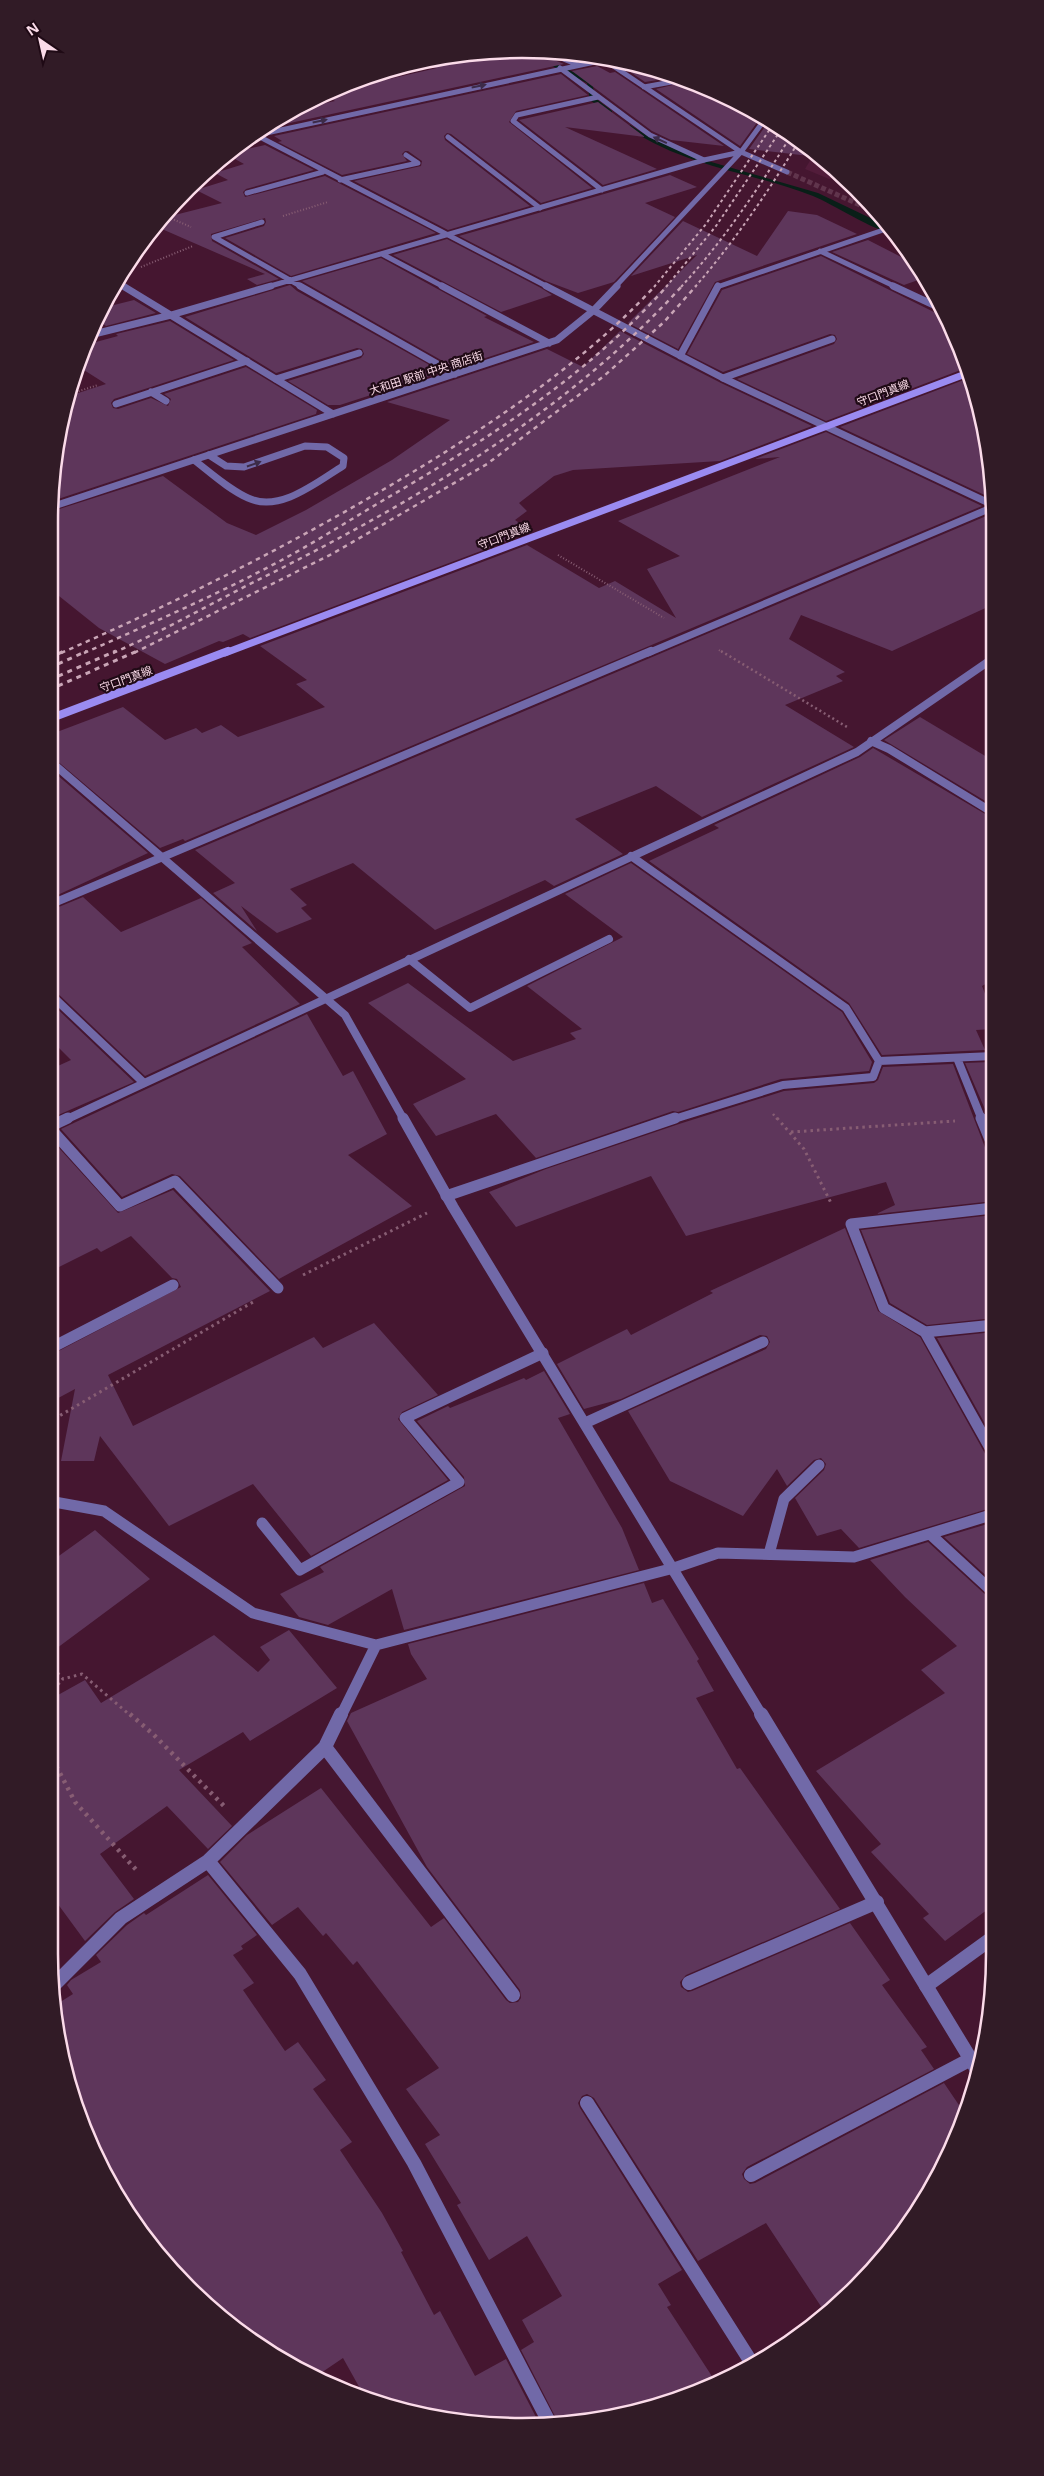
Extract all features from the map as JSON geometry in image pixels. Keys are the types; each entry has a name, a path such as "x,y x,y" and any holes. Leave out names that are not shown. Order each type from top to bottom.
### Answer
{"main road":[{"name":"守口門真線","path":"58,716 963,375"}],"street":[{"path":"562,59 578,65"},
{"path":"270,132 589,62"},
{"path":"614,66 741,152 787,172"},
{"path":"560,68 650,136 704,160"},
{"path":"644,87 671,82"},
{"path":"598,97 517,115 513,121 602,190"},
{"name":"大和田 駅前 中央 商店街","path":"58,505 558,340 594,310 741,152 761,124"},
{"path":"448,137 540,208"},
{"path":"259,139 723,378 986,504"},
{"path":"98,332 171,315 704,160 741,152"},
{"path":"340,180 418,163 406,154"},
{"path":"247,193 323,172"},
{"path":"214,237 262,222"},
{"path":"680,356 718,285 883,230"},
{"path":"214,237 455,374"},
{"path":"820,251 932,304"},
{"path":"382,254 549,343"},
{"path":"122,286 333,414"},
{"path":"723,378 832,339"},
{"path":"276,379 359,353"},
{"path":"116,404 247,361"},
{"path":"151,392 166,401"},
{"path":"194,460 242,494 254,500 270,501 292,496 343,466 344,458 327,447 305,446 244,467 226,466 209,455"},
{"path":"58,901 986,508"},
{"path":"58,1123 858,752 871,741 986,663"},
{"path":"871,741 889,749 986,808"},
{"path":"58,768 345,1015 448,1198 974,2063"},
{"path":"631,856 846,1008 879,1061"},
{"path":"409,959 470,1008 609,940"},
{"path":"58,1002 144,1083"},
{"path":"879,1061 986,1056"},
{"path":"957,1058 986,1130"},
{"path":"448,1198 783,1085 873,1077 879,1061"},
{"path":"58,1137 120,1206 174,1180 278,1288"},
{"path":"986,1209 851,1224 884,1308 925,1332 986,1441"},
{"path":"58,1344 174,1286"},
{"path":"925,1332 986,1326"},
{"path":"585,1423 763,1342"},
{"path":"262,1523 300,1570 459,1482 405,1418 543,1353"},
{"path":"769,1554 784,1499 819,1466"},
{"path":"58,1503 104,1511 253,1613 376,1645 674,1568 718,1553 854,1557 986,1516"},
{"path":"930,1534 986,1586"},
{"path":"58,1981 121,1918 208,1861 325,1747 376,1645"},
{"path":"325,1747 513,1995"},
{"path":"208,1861 300,1974 414,2163 547,2418"},
{"path":"689,1984 876,1902"},
{"path":"926,1986 986,1943"},
{"path":"751,2175 974,2063"},
{"path":"587,2103 750,2358"}],"path":[{"path":"262,222 362,192"},
{"path":"171,218 214,237"},
{"path":"137,268 214,237"},
{"path":"754,1094 791,1132 804,1149 832,1204 851,1224"},
{"path":"791,1132 982,1120"},
{"path":"58,1417 278,1288 448,1198"},
{"path":"58,1673 63,1679"},
{"path":"58,1684 63,1679 82,1674 154,1735 244,1826"},
{"path":"58,1769 75,1802 158,1894"}],"shaded area":[{"path":"811,158 833,178 829,179 805,169"}],"building":[{"path":"492,58 549,58 564,64 283,125 317,105 335,101 331,99 368,84 437,68 427,67"},
{"path":"597,66 610,73 615,72 724,146 671,140 652,131 572,71"},
{"path":"626,69 662,79 645,82"},
{"path":"561,74 588,95 516,111 509,122 592,188 541,203 451,134 447,133 444,136 445,140 530,206 448,230 354,181 421,166 422,161 408,151 402,154 407,161 342,175 278,142 282,141 274,136"},
{"path":"676,84 727,105 757,122 740,146 656,89"},
{"path":"598,102 645,137 565,127 657,169 603,185 519,120"},
{"path":"765,127 808,156 749,149"},
{"path":"265,145 314,170 246,189 243,192 245,197 325,176 436,233 291,276 225,238 264,226 265,218 211,234 212,241 279,279 257,285 247,279 265,274 162,229 174,215 222,203 197,191 228,180 216,173 244,164 233,158 243,150"},
{"path":"670,175 697,187 645,203 675,217 614,282 578,293 546,281 459,236"},
{"path":"788,211 817,215 857,234 715,282 678,349 628,323 697,255 631,276 683,221 757,256"},
{"path":"447,239 552,295 501,312 393,255"},
{"path":"868,240 904,259 918,280 904,285 832,252"},
{"path":"821,256 937,314 961,370 826,421 737,379 834,344 837,339 835,335 830,334 723,372 687,354 722,290"},
{"path":"381,258 487,316 484,317 534,342 455,368 302,281"},
{"path":"290,285 297,291 442,372 340,405 328,405 288,381 361,358 364,354 362,349 357,348 276,373 185,317"},
{"path":"134,300 156,313 106,326 102,323 111,306"},
{"path":"170,321 234,360 114,399 111,403 113,408 118,409 151,398 168,406 171,399 164,394 246,367 317,410 316,414 58,499 61,461 76,394 106,384 83,370 94,343 118,336 116,334"},
{"path":"620,331 721,383 812,426 720,461 573,470 554,476 519,503 527,511 515,520 527,528 510,535 515,538 250,638 243,634 223,642 219,641 165,664 99,628 58,595 58,509 163,476 227,523 256,535 306,510 392,460 450,420 387,402 547,349 583,367"},
{"path":"964,380 978,431 986,496 840,427"},
{"path":"826,432 982,506 185,841 183,839 160,848 58,762 58,732 123,707 165,740 196,728 202,733 221,725 238,737 325,707 296,684 307,680 260,646 527,545 599,588 615,581 676,618 647,569 680,556 618,521 780,457 755,459"},
{"path":"986,516 986,608 892,651 801,615 789,639 845,672 836,676 843,681 785,705 854,747 702,817 656,786 575,819 623,854 554,886 545,880 435,930 353,863 290,889 307,905 301,908 312,919 277,933 241,906 257,931 213,893 235,883 195,850"},
{"path":"920,717 986,756 986,801 884,740"},
{"path":"873,748 986,814 986,984 982,986 986,996 986,1029 976,1030 985,1050 882,1055 849,1003 649,861 719,828 714,825 860,757"},
{"path":"58,776 148,853 58,895"},
{"path":"631,863 842,1012 872,1062 869,1071 781,1079 678,1112 673,1111 536,1158 496,1114 436,1136 413,1104 466,1079 368,1003 408,983 513,1061 576,1039 570,1033 582,1029 527,986 623,937 565,894"},
{"path":"83,897 121,932 201,898 252,943 242,947 300,1004 145,1076 58,994 58,907"},
{"path":"58,1010 134,1082 58,1115 58,1066 71,1060 58,1047"},
{"path":"307,1014 343,1076 353,1071 387,1134 348,1155 412,1206 279,1279 180,1176 172,1174 122,1197 61,1129"},
{"path":"986,1062 986,1112 965,1063"},
{"path":"953,1064 986,1150 986,1202 876,1214 895,1205 886,1182 686,1236 651,1176 516,1227 489,1192 546,1169 784,1091 874,1083 878,1080 883,1067"},
{"path":"58,1147 118,1213 173,1190 270,1291 108,1375 133,1426 314,1337 323,1348 374,1323 438,1395 402,1412 398,1419 448,1480 311,1556 253,1484 169,1526 100,1436 94,1461 61,1461 75,1389 58,1398 58,1351 181,1287 177,1279 172,1278 131,1236 101,1252 97,1248 58,1268"},
{"path":"986,1216 986,1319 927,1325 890,1303 861,1230"},
{"path":"845,1228 878,1311 920,1337 986,1455 986,1509 859,1548 841,1529 817,1536 795,1498 824,1470 826,1464 821,1458 814,1460 787,1486 777,1469 743,1516 670,1481 628,1411 766,1349 770,1342 767,1336 760,1335 621,1399 584,1409 557,1364 627,1329 631,1335 713,1293 710,1291"},
{"path":"986,1333 986,1426 937,1338"},
{"path":"544,1371 570,1414 558,1418 622,1528 639,1570 404,1630 392,1589 328,1625 299,1617 280,1594 324,1572 320,1567 465,1486 464,1477 417,1421 448,1406 450,1408 524,1378 526,1380"},
{"path":"986,1524 986,1576 944,1537"},
{"path":"95,1530 150,1579 58,1647 58,1557"},
{"path":"928,1542 986,1595 986,1911 945,1941 923,1918 929,1914 871,1852 881,1844 816,1771 945,1693 921,1670 957,1646 905,1597 870,1560"},
{"path":"644,1583 652,1603 663,1599 699,1659 697,1661 714,1691 696,1698 737,1769 740,1768 840,1909 686,1975 680,1982 681,1987 688,1992 692,1991 850,1923 890,1980 882,1985 927,2047 921,2050 934,2069 747,2167 742,2174 744,2179 750,2184 755,2183 944,2083 960,2107 939,2159 891,2237 850,2282 822,2308 766,2223 698,2261 594,2098 587,2094 582,2096 578,2103 580,2108 682,2270 658,2284 671,2305 667,2307 713,2377 671,2394 613,2410 556,2418 521,2350 534,2342 522,2320 562,2296 527,2236 489,2260 457,2205 461,2203 425,2144 440,2135 406,2089 439,2068 357,1961 353,1965 326,1933 323,1936 298,1907 272,1925 220,1862 247,1835 321,1788 431,1927 444,1918 506,2000 510,2003 518,2002 521,1998 520,1990 427,1867 347,1721 351,1713 427,1679 411,1654 408,1644"},
{"path":"289,1630 337,1688 250,1741 243,1732 179,1770 232,1826 208,1849 167,1806 100,1854 134,1899 115,1912 85,1941 58,1904 58,1695 85,1680 101,1703 214,1635 258,1672 270,1660 260,1647"},
{"path":"208,1875 257,1935 241,1946 243,1949 233,1955 254,1983 243,1990 285,2051 298,2042 326,2080 313,2089 352,2142 340,2150 382,2213 434,2315 440,2311 475,2376 506,2359 536,2418 492,2418 461,2415 402,2403 360,2389 343,2358 321,2373 317,2371 239,2323 194,2282 153,2237 132,2205 93,2132 73,2074 66,2045 60,2002 73,1994 67,1985 71,1980 101,1962 96,1955 127,1925 144,1913 146,1915"}],"waterway":[{"path":"542,59 590,82 592,99 610,112"},
{"path":"630,127 670,150 714,166 805,191 837,204 879,225"}],"tunnel":[{"path":"787,172 861,205"}],"railway":[{"path":"654,287 706,224 770,130"},
{"path":"666,287 716,226 778,135"},
{"path":"681,287 712,251 740,213 788,141"},
{"path":"695,287 750,216 796,147"},
{"path":"61,653 158,609 301,536 439,456 553,378 606,334 655,286"},
{"path":"84,653 256,574 468,449 539,401 606,347 667,286"},
{"path":"113,653 164,629 365,524 423,491 479,455 534,418 586,377 636,333 682,286"},
{"path":"134,653 332,554 487,464 604,376 664,322 696,286"},
{"path":"58,654 64,651"},
{"path":"58,664 87,651"},
{"path":"58,676 116,651"},
{"path":"58,686 137,651"}]}
